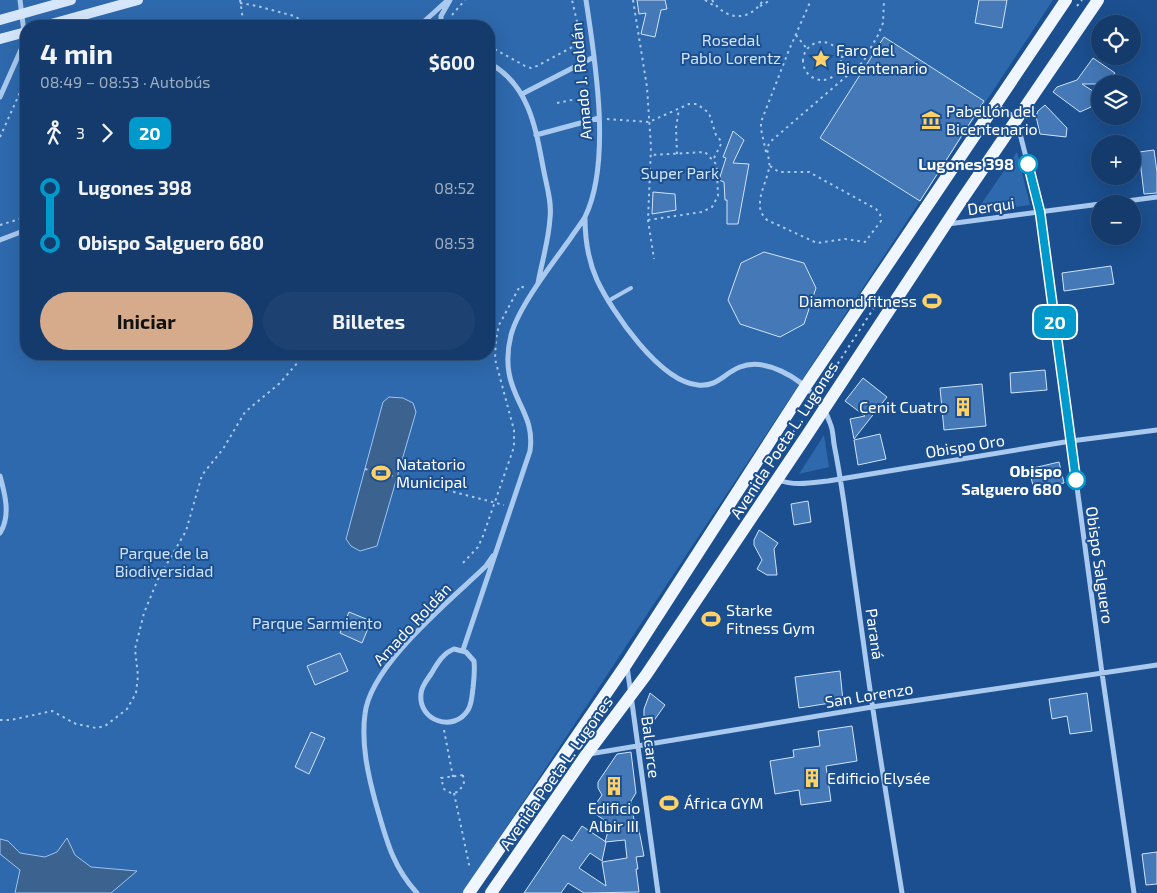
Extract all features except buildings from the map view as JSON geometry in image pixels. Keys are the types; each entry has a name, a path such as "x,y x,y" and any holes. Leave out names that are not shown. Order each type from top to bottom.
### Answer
{"main road":[{"path":"0,20 72,0"},
{"path":"66,20 138,0"},
{"name":"Avenida Poeta L. Lugones","path":"492,893 586,755 632,696 778,480 1016,118 1098,0"},
{"name":"Avenida Poeta L. Lugones","path":"471,889 627,663 805,386 995,105 1071,4"},
{"path":"0,39 20,33"}],"street":[{"path":"20,0 24,20"},
{"path":"425,20 449,0"},
{"path":"442,20 449,0"},
{"name":"Amado J. Roldán","path":"585,218 593,197 598,168 599,118 594,57 586,0"},
{"path":"0,97 20,52"},
{"path":"522,94 594,57"},
{"path":"495,67 507,75 522,94 527,104 536,135 550,206 550,218 538,286"},
{"path":"995,105 1016,118"},
{"path":"536,135 599,118"},
{"name":"Obispo Salguero","path":"1016,118 1040,212 1102,673 1134,893"},
{"path":"1141,199 1157,197"},
{"name":"Derqui","path":"945,225 1091,205"},
{"name":"Paraná","path":"585,218 585,232 591,262 597,280 608,301 624,326 638,343 676,377 685,382 698,385 710,384 720,381 741,366 759,364 770,366 805,386 824,410 830,423 841,478 872,707 902,893"},
{"name":"Amado Roldán","path":"463,650 512,507 532,440 527,417 512,385 509,372 509,351 512,333 518,317 585,218"},
{"path":"0,240 20,232"},
{"name":"Obispo Oro","path":"778,480 789,484 800,484 1071,441 1157,430"},
{"path":"0,476 7,513 3,529 0,533"},
{"name":"Amado Roldán","path":"417,893 397,867 386,839 367,768 364,731 368,698 385,668 399,651 486,566 496,551"},
{"path":"454,649 463,650 471,656 474,664 472,697 469,708 457,720 436,721 428,716 423,709 420,700 421,691 444,655 454,649"},
{"name":"Balcarce","path":"627,663 658,893"},
{"name":"San Lorenzo","path":"586,755 872,707 1157,665"}],"lane":[{"path":"608,301 631,288"}],"path":[{"path":"450,16 465,0"},
{"path":"495,49 531,68 578,44 581,39 572,0"},
{"path":"633,0 647,87 650,122 651,155 648,220 654,259"},
{"path":"705,0 725,13 734,16 752,13 771,0"},
{"path":"712,0 718,8"},
{"path":"759,7 764,0"},
{"path":"770,166 779,172 809,172 876,209 880,214 880,221 865,242 845,239 817,243 767,220 762,214 760,206 770,166 761,122 811,0"},
{"path":"767,154 770,142 855,70 867,55 883,23 884,0"},
{"path":"1071,4 1082,0"},
{"path":"243,20 240,2 294,16 301,20"},
{"path":"796,35 807,49"},
{"path":"826,41 837,48 841,57 841,67 838,73 832,77 819,80 805,70 803,58 807,49 813,43 826,41"},
{"path":"841,57 867,55"},
{"path":"0,137 20,92"},
{"path":"557,103 586,97"},
{"path":"599,118 650,122 689,104 697,104 709,113 721,144 713,160"},
{"path":"677,154 676,128 679,109"},
{"path":"648,220 702,212 712,207 718,196 717,171 713,160 705,152 651,155"},
{"path":"0,225 20,219"},
{"path":"464,563 478,547 514,447 514,430 495,359 499,325 520,286 534,292"},
{"path":"781,451 886,290"},
{"path":"0,720 11,720 52,711 76,724 96,728 105,726 127,709 136,693 138,676 135,649 144,613 158,579 186,531 202,475 224,449 245,412 280,383 300,360"},
{"path":"365,469 512,507"},
{"path":"444,732 453,777"},
{"path":"463,775 463,787 454,793 444,789 441,778 463,775"},
{"path":"454,793 471,889"}],"green space":[{"name":"Parque Sarmiento","path":"0,0 1053,0 463,893 0,893"},
{"path":"1017,152 1030,205 975,213"},
{"path":"824,435 829,467 799,474"}],"shaded area":[{"name":"Natatorio Municipal","path":"389,397 403,398 413,403 416,412 377,546 360,551 351,546 346,539 383,402"},
{"path":"67,838 75,855 91,867 137,871 111,893 15,893 20,870 0,854 0,839 8,841 20,853 45,857 57,852"}],"bus line":[{"name":"20","path":"1028,164 1040,212 1076,480"}],"place":[{"name":"Faro del Bicentenario","path":"821,59"},
{"name":"Pabellón del Bicentenario","path":"931,120"},
{"name":"Lugones 398","path":"1028,164"},
{"name":"Diamond fitness","path":"932,301"},
{"name":"Cenit Cuatro","path":"963,407"},
{"name":"Natatorio Municipal","path":"381,473"},
{"name":"Obispo Salguero 680","path":"1076,480"},
{"name":"Starke Fitness Gym","path":"711,619"},
{"name":"Edificio Elysée","path":"812,778"},
{"name":"Edificio Albir III","path":"614,786"},
{"name":"África GYM","path":"669,803"}],"park label":[{"name":"Rosedal Pablo Lorentz","path":"731,49"},
{"name":"Super Park","path":"680,173"},
{"name":"Parque de la Biodiversidad","path":"164,562"}]}
